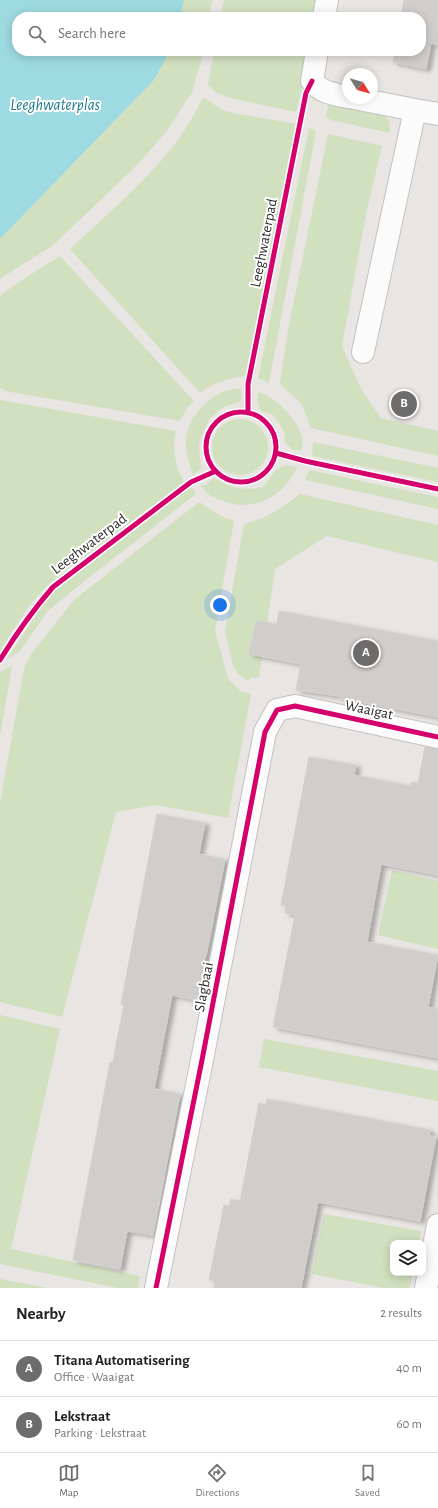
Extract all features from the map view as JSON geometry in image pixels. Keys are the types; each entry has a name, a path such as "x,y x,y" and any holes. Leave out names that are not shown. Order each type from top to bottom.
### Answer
{"street":[{"path":"325,12 327,0"},
{"path":"316,56 312,81 316,87 326,92 342,96"},
{"path":"378,103 438,114"},
{"path":"363,352 415,110"},
{"name":"Waaigat","path":"295,706 438,737"},
{"name":"Slagbaai","path":"156,1288 202,1060 265,732 277,710 295,706"},
{"path":"426,1288 438,1225"}],"green space":[{"path":"184,0 212,0 210,12 181,12"},
{"path":"224,0 322,0 319,12 222,12"},
{"path":"167,56 202,56 192,92 166,132 138,164 52,246 0,279 0,239 154,80"},
{"path":"213,56 311,56 296,112 231,98 215,92 208,84"},
{"path":"203,97 222,110 297,124 245,376 221,382 200,393 70,249 126,197 162,160 191,119"},
{"path":"329,103 380,113 389,120 390,133 331,120 326,117"},
{"path":"309,128 316,131 269,383 258,378"},
{"path":"328,134 382,146 365,219 342,346 361,389 381,418 438,431 438,456 311,428 301,403 280,384 288,330"},
{"path":"60,256 194,401 187,408 180,421 5,391 0,388 0,296"},
{"path":"242,389 241,401 222,408 210,418 199,444 201,469 193,475 186,449 187,433 192,420 200,409 216,395 224,391"},
{"path":"258,392 279,404 295,422 302,437 302,450 293,450 284,441 285,437 283,430 272,414 261,411 257,401"},
{"path":"0,400 176,431 174,451 176,464 184,482 48,585 32,602 0,651"},
{"path":"235,419 245,419 260,427 266,436 268,447 266,458 260,467 245,475 235,475 224,470 217,463 212,452 212,442 217,431 224,424"},
{"path":"313,442 438,468 438,482 312,456"},
{"path":"286,465 297,467 285,486 276,494 256,503 246,505 223,501 207,493 200,485 206,485 214,478 237,488 249,489 263,487 276,470"},
{"path":"309,470 438,497 438,509 305,480"},
{"path":"191,487 196,494 48,611 20,651 7,659 46,600 60,586"},
{"path":"300,494 438,525 438,562 327,536 275,569 259,677 251,678 248,681 239,675 233,666 225,631 244,524 263,518"},
{"path":"199,502 221,516 234,521 215,630 228,679 242,692 251,694 228,818 155,805 116,812 62,1017 0,1002 0,803 24,669 31,654 74,600"},
{"path":"12,666 0,736 0,672"},
{"path":"392,870 438,881 438,949 378,935"},
{"path":"0,1015 60,1029 11,1249 140,1276 138,1288 118,1288 0,1264"},
{"path":"264,1039 438,1071 438,1101 259,1067"},
{"path":"324,1214 421,1231 420,1240 390,1240 390,1276 412,1276 410,1288 384,1288 312,1274"},
{"path":"0,1279 48,1288 0,1288"}],"water":[{"name":"Leeghwaterplas","path":"0,0 184,0 181,12 12,12 12,56 167,56 154,80 0,239"}],"building":[{"path":"404,0 438,0 438,45 431,43 426,69 393,62 394,56 426,56 426,12 402,12"},
{"path":"279,611 438,641 438,717 340,698 340,696 296,690 301,664 249,654 256,621 277,624"},
{"path":"425,747 438,749 438,875 381,864 367,942 438,955 428,1007 438,1009 438,1058 273,1027 295,915 285,913 286,906 281,905 309,757 356,765 354,775 410,786 411,782 418,783"},
{"path":"157,814 205,823 199,854 225,859 205,956 198,1000 172,995 154,1089 180,1094 153,1235 127,1231 120,1269 73,1260 110,1062 113,1063 124,1005 121,1004"},
{"path":"267,1099 430,1130 429,1135 436,1137 420,1221 318,1202 301,1288 214,1288 215,1281 209,1280 224,1205 229,1206 231,1199 240,1201 259,1103 266,1105"}],"cycle path":[{"name":"Leeghwaterpad","path":"248,412 248,384 306,93 312,81"},
{"path":"241,412 254,415 266,422 273,434 276,447 273,460 266,472 254,479 241,482 228,479 216,472 209,460 206,447 209,434 216,422 228,415 241,412"},
{"path":"276,453 305,461 438,489"},
{"name":"Leeghwaterpad","path":"0,660 25,622 53,587 191,482 216,471"},
{"path":"156,1288 202,1060 265,732 277,710 295,706 438,737"}],"place":[{"name":"Lekstraat","path":"404,404"},
{"name":"Titana Automatisering","path":"366,653"}]}
